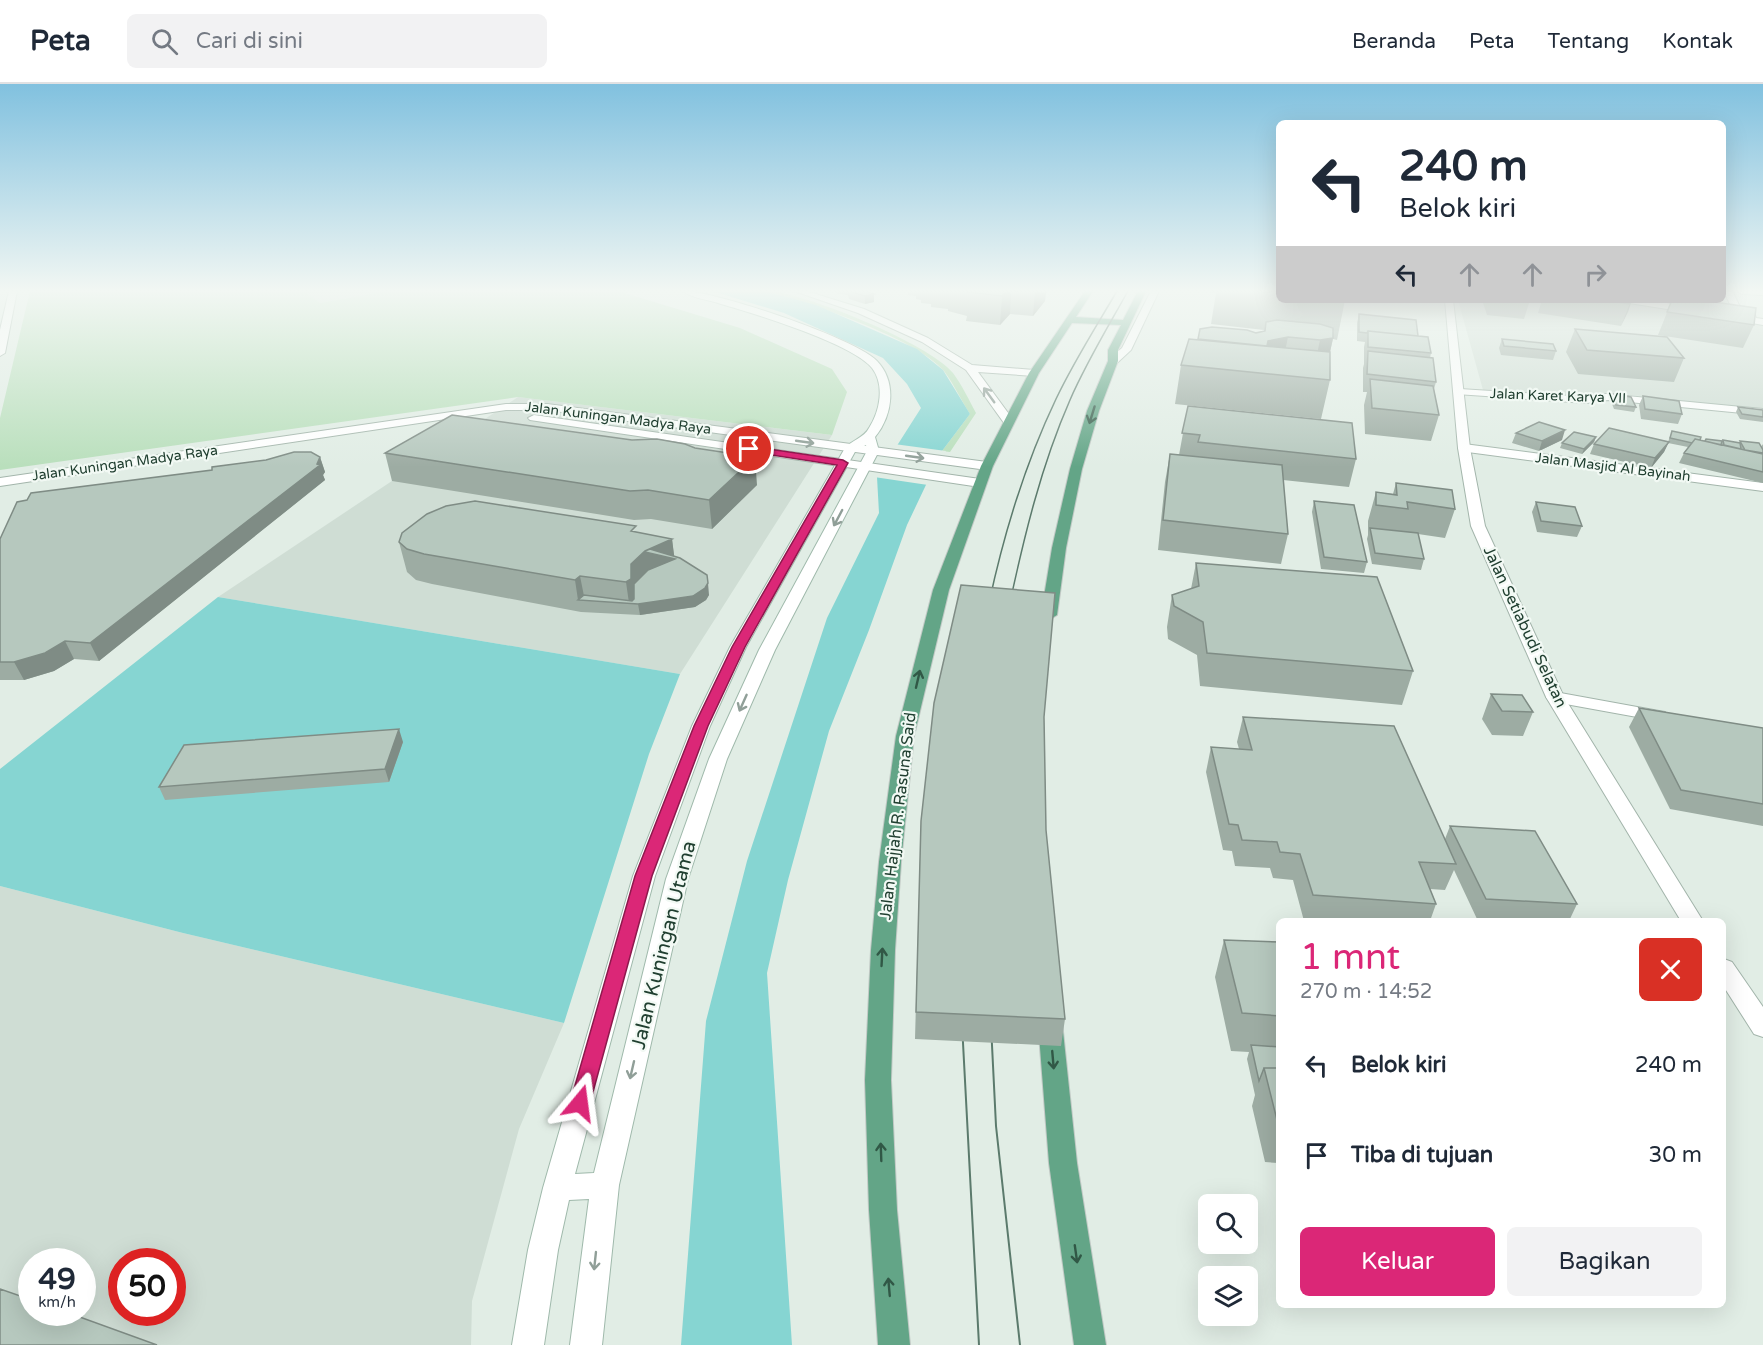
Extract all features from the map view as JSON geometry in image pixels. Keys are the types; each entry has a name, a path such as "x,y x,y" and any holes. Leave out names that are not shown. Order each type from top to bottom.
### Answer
{"main road":[{"name":"Jalan Hajjah R. Rasuna Said","path":"894,1345 883,1210 878,1080 883,950 890,862 905,736 940,590 983,475 1008,421 1034,373 1050,350"},
{"path":"1047,630 1057,557 1076,469 1093,411 1113,361 1113,350"},
{"path":"1048,995 1063,1162 1090,1345"}],"street":[{"name":"Jalan Kuningan Utama","path":"586,1345 605,1185 677,879 718,759 767,650 866,455 886,399 883,378 874,363 852,350"},
{"path":"941,350 970,368 1008,421"},
{"path":"1113,361 1126,350"},
{"name":"Jalan Setiabudi Selatan","path":"1455,350 1464,448 1478,526 1555,697 1690,918"},
{"path":"970,368 1034,373"},
{"name":"Jalan Karet Karya VII","path":"1460,392 1587,400 1616,397 1763,412"},
{"name":"Jalan Kuningan Madya Raya","path":"0,482 463,412 543,418 866,455 945,460 983,475"},
{"name":"Jalan Masjid Al Bayinah","path":"1464,448 1763,487"},
{"name":"Jalan Kuningan Utama","path":"528,1345 543,1250 557,1188 644,876 701,726 738,647 866,455"},
{"name":"Jalan Kuningan Madya Raya","path":"866,455 936,477 983,475"},
{"path":"1555,697 1680,720"},
{"path":"1726,971 1763,1027"},
{"path":"557,1188 605,1185"}],"shaded area":[{"path":"1472,350 1763,350 1763,410 1631,395 1588,397 1483,390"},
{"path":"518,397 832,435 680,674 218,597"},
{"path":"0,886 183,933 564,1023 519,1129 472,1301 471,1345 0,1345"}],"green space":[{"path":"16,350 789,350 832,369 847,392 832,435 518,397 0,470 0,418"},
{"path":"916,350 922,350 940,361 953,373 976,413 950,452 942,451 970,414 948,376 930,359"}],"water":[{"path":"865,350 918,350 943,370 970,414 942,451 907,525 829,731 788,880 767,973 792,1345 681,1345 706,1021 747,861 827,618 879,513 877,477 921,408 907,384 883,358"},
{"path":"218,597 680,674 649,754 564,1023 183,933 0,886 0,769"}],"pier":[{"path":"894,444 946,451 928,485 874,477"}],"building":[{"path":"1186,350 1307,350 1330,352 1330,380 1181,365"},
{"path":"1398,350 1430,350 1431,353"},
{"path":"1587,350 1677,350 1684,358"},
{"path":"1368,351 1433,358 1436,382 1367,374"},
{"path":"1370,379 1433,386 1439,415 1372,408"},
{"path":"1612,394 1631,397 1636,407 1616,405"},
{"path":"1643,396 1679,401 1682,414 1645,409"},
{"path":"1188,406 1352,423 1356,459 1198,442 1200,435 1182,433"},
{"path":"1738,407 1763,410 1763,417 1742,414"},
{"path":"452,415 632,440 657,439 695,448 755,457 709,500 648,490 630,491 385,453"},
{"path":"1539,422 1565,430 1542,441 1516,433"},
{"path":"1609,428 1669,442 1655,458 1594,444"},
{"path":"1672,431 1701,437 1700,440 1695,439 1692,443 1670,438"},
{"path":"1574,432 1596,437 1584,449 1562,443"},
{"path":"1695,439 1763,454 1763,472 1684,453"},
{"path":"1706,439 1722,441 1721,445 1705,441"},
{"path":"1723,440 1740,443 1741,449 1724,445"},
{"path":"1740,441 1759,443 1763,453 1745,450"},
{"path":"294,452 311,452 320,457 317,464 320,465 90,643 65,641 45,653 14,662 0,662 0,539 17,502 27,500 31,493 212,470 212,467 266,460"},
{"path":"1170,454 1282,465 1288,534 1163,520"},
{"path":"1396,483 1452,490 1455,509 1407,502 1408,509 1376,505 1376,492 1397,495"},
{"path":"475,501 636,526 631,531 672,539 645,551 631,564 631,579 626,582 580,576 575,580 424,554 407,549 399,542 402,533 427,514 446,506"},
{"path":"1314,501 1354,505 1367,562 1324,557"},
{"path":"1536,502 1575,507 1582,526 1541,521"},
{"path":"1370,528 1418,533 1424,559 1375,553"},
{"path":"650,549 680,558 707,575 708,583 705,588 693,596 638,604 578,600 584,595 632,601 634,584 648,570 675,559 645,552"},
{"path":"1196,563 1377,577 1413,671 1207,653 1203,622 1174,606 1172,595 1199,586"},
{"path":"961,585 1055,593 1044,717 1046,830 1065,1019 916,1012 921,821 934,703"},
{"path":"1491,694 1522,695 1533,712 1502,711"},
{"path":"1639,708 1763,728 1763,804 1681,790"},
{"path":"1243,717 1394,726 1456,864 1419,862 1436,904 1313,895 1300,854 1280,852 1277,842 1242,840 1238,825 1229,824 1211,747 1252,750"},
{"path":"399,729 385,769 159,787 184,745"},
{"path":"1450,826 1535,831 1577,904 1486,899"},
{"path":"1224,940 1276,942 1276,1016 1242,1013"},
{"path":"1251,1045 1276,1047 1276,1068 1264,1068 1259,1081"},
{"path":"1264,1068 1276,1068 1276,1116"},
{"path":"0,1289 18,1295 18,1326 96,1326 96,1323 157,1345 0,1345"}],"tram line":[{"path":"989,603 1001,551 1025,474 1063,385 1083,350"},
{"path":"1009,607 1034,502 1050,450 1070,400 1095,350"},
{"path":"962,1024 979,1345"},
{"path":"991,1025 996,1126 1020,1345"}],"route":[{"path":"580,1103 644,876 701,726 738,647 843,463 749,449"}]}
